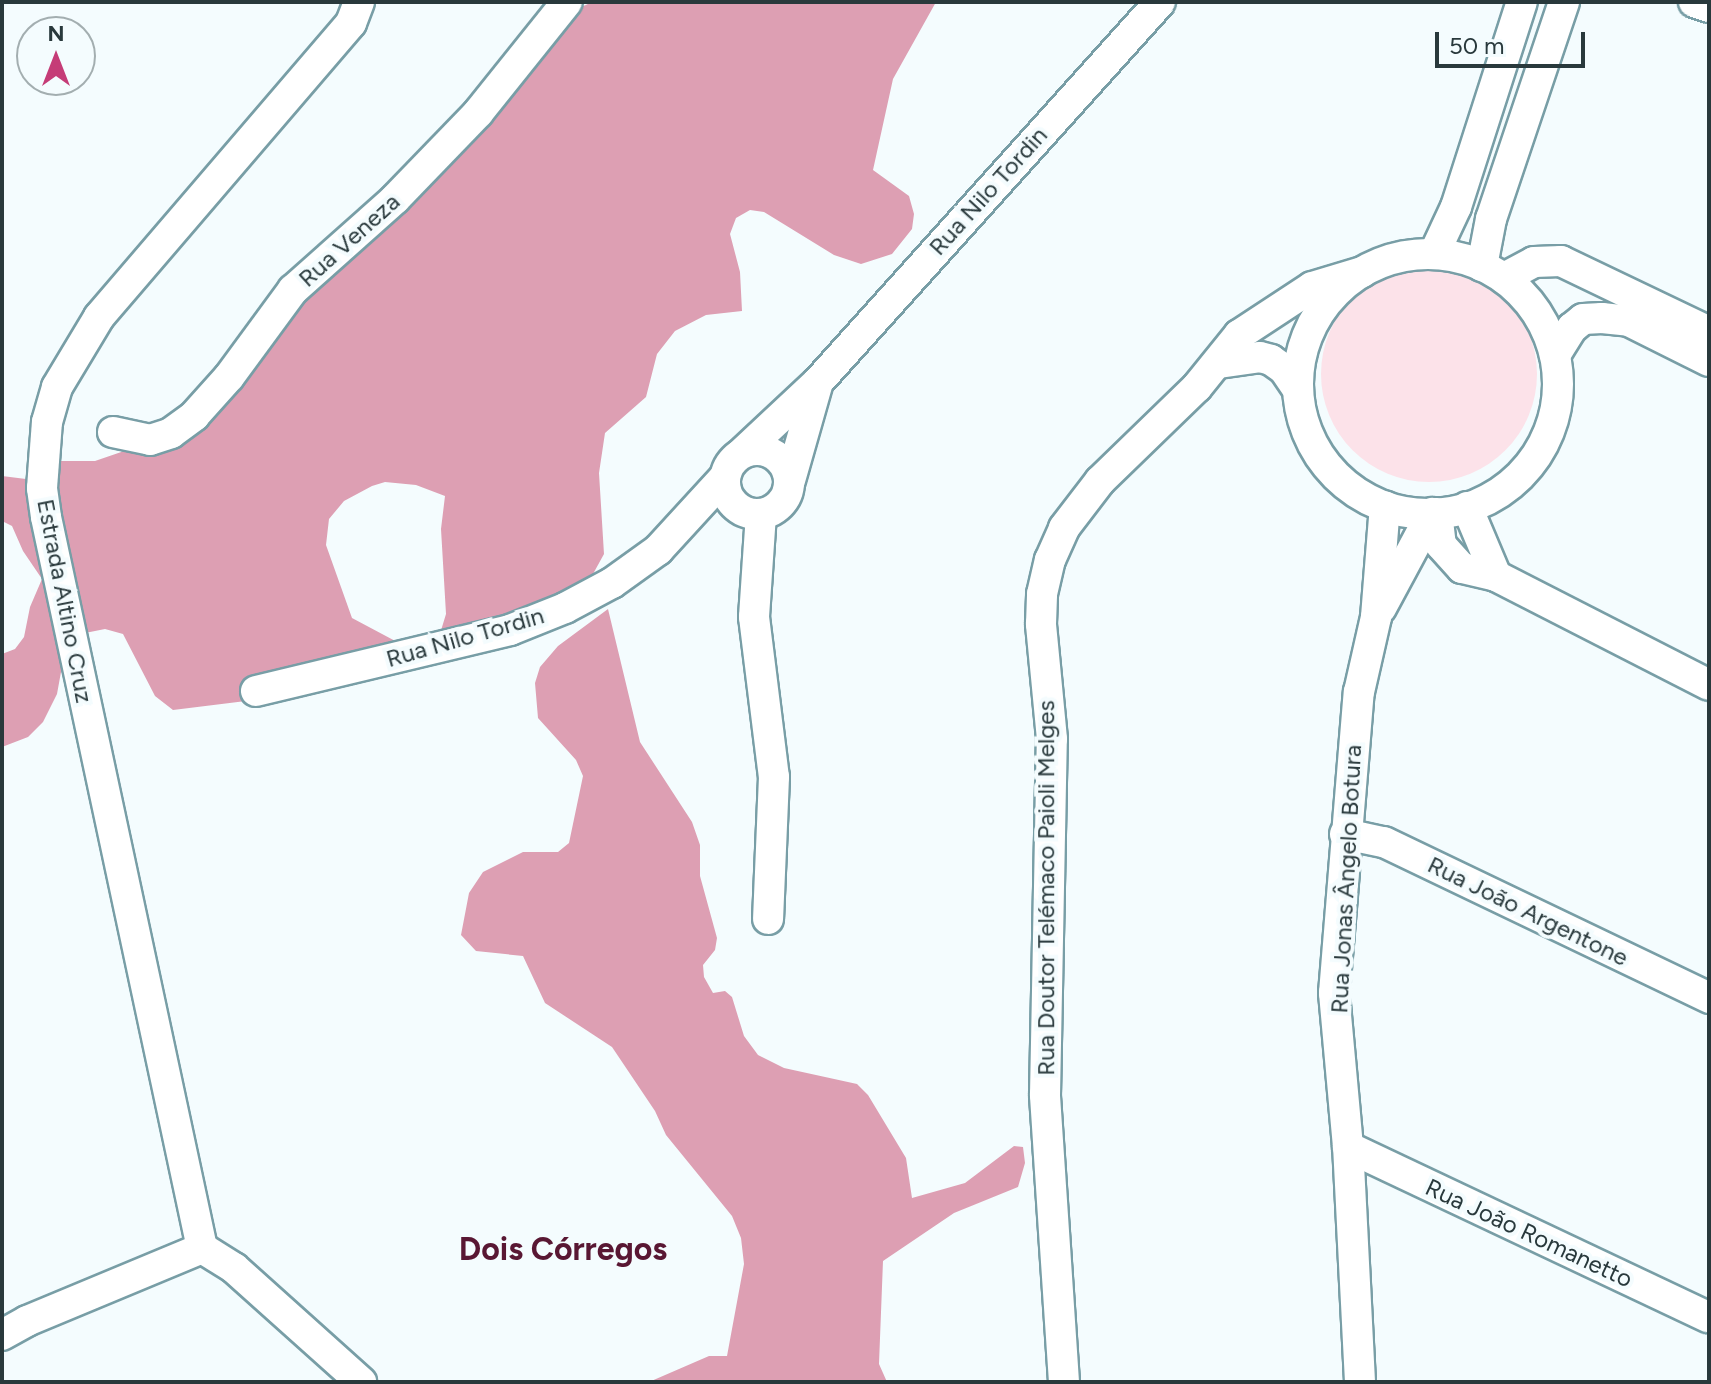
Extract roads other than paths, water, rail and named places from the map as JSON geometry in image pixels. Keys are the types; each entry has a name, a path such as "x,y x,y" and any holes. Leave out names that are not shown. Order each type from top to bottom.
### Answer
{"street":[{"name":"Estrada Altino Cruz","path":"202,1248 49,533 42,488 47,422 57,387 99,317 351,23 359,2"},
{"name":"Rua Veneza","path":"113,432 150,440 171,433 194,416 229,377 293,290 395,199 478,113 567,2"},
{"name":"Rua Nilo Tordin","path":"742,453 818,382 1160,2"},
{"path":"1434,254 1456,207 1522,2"},
{"path":"1493,272 1491,219 1564,2"},
{"path":"1694,2 1709,7"},
{"path":"1434,254 1493,272 1537,312 1555,355 1559,392 1551,429 1533,461 1507,487 1467,507 1435,513 1385,506 1360,495 1335,475 1315,450 1303,420 1297,388 1300,357 1311,326 1332,296 1362,272 1397,258 1434,254"},
{"path":"1493,272 1534,262 1561,261 1709,332"},
{"name":"Rua Doutor Telémaco Paioli Melges","path":"1064,1382 1045,1095 1052,739 1042,594 1050,560 1064,528 1100,481 1219,363 1239,335 1312,287 1362,272"},
{"path":"1555,355 1572,328 1583,319 1602,318 1629,321 1709,361"},
{"path":"1219,363 1260,357 1271,360 1284,369 1297,388"},
{"name":"Rua Nilo Tordin","path":"790,480 818,382"},
{"path":"764,450 774,454 782,461 790,480 784,501 761,514 736,507 725,489 727,468 742,453 764,450"},
{"name":"Rua Nilo Tordin","path":"256,691 510,630 565,608 612,583 658,550 724,478"},
{"name":"Rua Jonas Ângelo Botura","path":"1360,1382 1348,1147 1334,993 1359,692 1376,617 1385,506"},
{"path":"1467,507 1496,576"},
{"path":"1435,513 1441,545 1462,568 1496,576 1709,685"},
{"name":"Rua Jonas Ângelo Botura","path":"1376,617 1435,513"},
{"path":"761,514 754,617 774,777 768,919"},
{"name":"Rua João Argentone","path":"1345,834 1384,842 1709,998"},
{"name":"Rua João Romanetto","path":"1348,1147 1709,1318"},
{"path":"2,1335 27,1321 202,1248 234,1268 361,1382"}],"district":[{"name":"Dois Córregos","path":"563,1249"}]}
